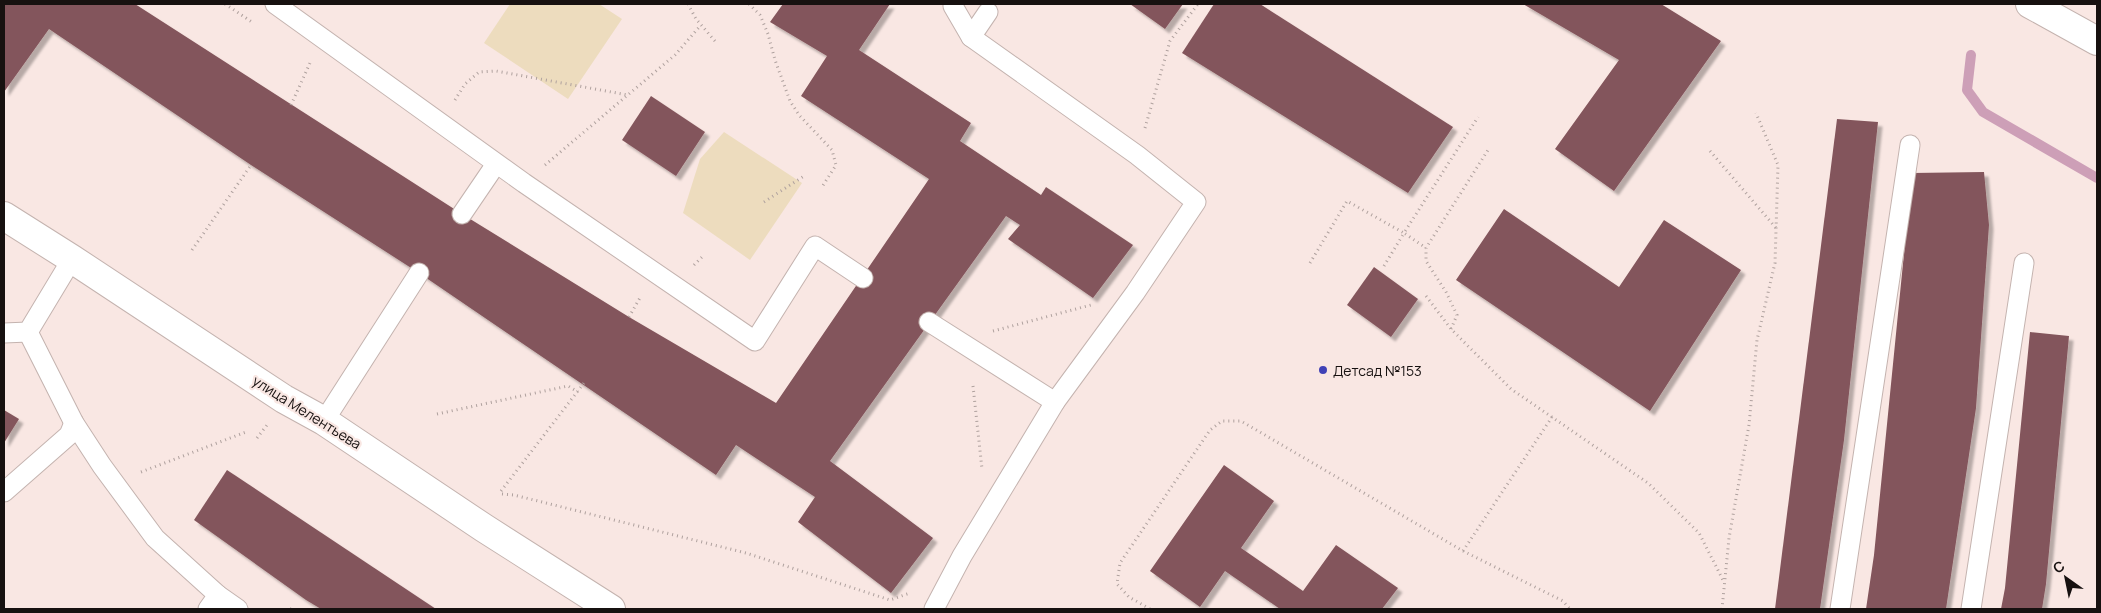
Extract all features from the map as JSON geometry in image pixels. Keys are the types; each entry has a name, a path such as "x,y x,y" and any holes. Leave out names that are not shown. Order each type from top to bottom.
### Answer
{"street":[{"path":"2030,4 2097,41"},
{"name":"улица Мелентьева","path":"4,216 284,398 324,421 484,528 611,609"}],"lane":[{"path":"275,4 496,164 755,341 815,246 863,278"},
{"path":"934,609 950,578 1054,402 1135,293 1196,202 1137,155 971,36 953,6"},
{"path":"971,36 988,12"},
{"path":"1840,609 1910,145"},
{"path":"462,214 496,164"},
{"path":"28,332 72,259"},
{"path":"1971,609 2024,263"},
{"path":"324,421 419,273"},
{"path":"929,322 1054,402"},
{"path":"4,333 28,332"},
{"path":"28,332 74,423 102,466 155,538 213,602 238,609"},
{"path":"4,492 69,435 74,423"}],"path":[{"path":"688,4 701,25 715,41"},
{"path":"749,4 760,15 790,102 799,115 832,150 836,165 822,187"},
{"path":"1137,155 1170,40 1198,4"},
{"path":"524,183 675,54 701,25"},
{"path":"292,105 311,61 326,40"},
{"path":"440,123 465,84 479,72 496,71 628,95"},
{"path":"1722,609 1729,538 1749,425 1757,340 1775,263 1778,165 1756,113"},
{"path":"1384,266 1478,118"},
{"path":"1451,329 1457,315 1446,292 1426,261 1426,248 1488,150"},
{"path":"1710,151 1776,228"},
{"path":"192,250 251,165"},
{"path":"764,202 804,176"},
{"path":"1310,263 1347,201 1404,233 1426,248"},
{"path":"959,342 1006,327 1135,293"},
{"path":"1426,296 1451,329 1510,389 1648,483 1699,533 1725,583"},
{"path":"584,383 502,492 746,553 890,600 950,578"},
{"path":"437,414 568,386 578,392"},
{"path":"973,386 978,446 991,509"},
{"path":"1463,551 1552,418"},
{"path":"257,438 270,420"},
{"path":"1150,609 1129,598 1118,584 1120,563 1210,430 1222,421 1241,421 1463,551 1563,601 1570,609"},
{"path":"102,466 121,461 131,474 149,471 246,432"}],"shaded area":[{"path":"510,4 599,4 622,19 568,99 484,43"},
{"path":"724,132 802,183 750,260 683,213 700,159"}],"building":[{"path":"4,4 135,4 462,214 629,317 776,403 929,179 801,96 827,56 770,22 783,4 890,4 859,50 971,123 960,141 1041,195 1046,187 1133,245 1093,298 1008,239 1020,225 1006,216 830,461 933,538 891,593 798,522 815,497 736,445 716,475 419,273 251,165 49,29 4,92"},
{"path":"1130,4 1183,4 1165,29"},
{"path":"1214,4 1260,4 1453,127 1408,193 1182,53"},
{"path":"1523,4 1661,4 1721,41 1614,191 1555,149 1619,60"},
{"path":"651,96 705,132 676,176 622,140"},
{"path":"1837,119 1878,122 1844,440 1820,609 1775,609"},
{"path":"1984,172 1989,225 1976,408 1946,609 1866,609 1874,555 1912,173"},
{"path":"1504,209 1619,287 1664,220 1741,270 1650,411 1456,280"},
{"path":"1374,267 1418,299 1391,337 1347,305"},
{"path":"2030,332 2069,336 2046,584 2042,609 2001,609 2005,588"},
{"path":"4,410 19,419 4,443"},
{"path":"1224,465 1274,501 1241,548 1303,591 1336,545 1398,588 1382,609 1280,609 1225,571 1200,607 1150,571"},
{"path":"227,470 436,609 321,609 306,600 194,520"}],"waterway":[{"path":"1971,55 1967,90 1983,112 2097,178"}],"place":[{"name":"Детсад №153","path":"1323,370"}]}
